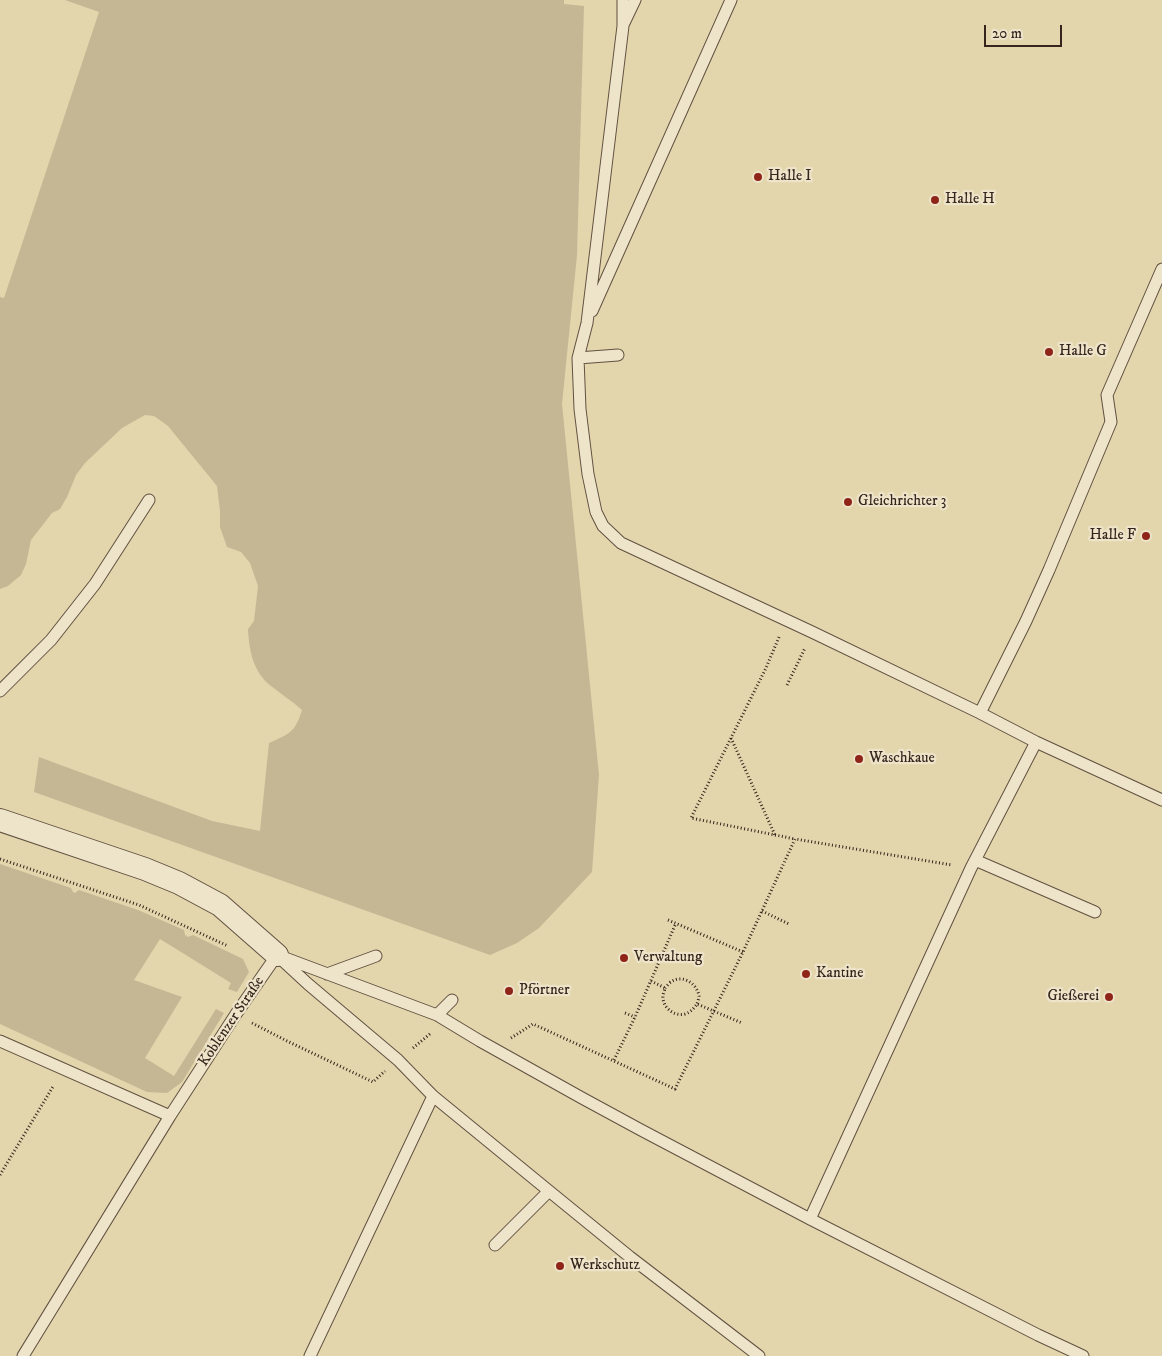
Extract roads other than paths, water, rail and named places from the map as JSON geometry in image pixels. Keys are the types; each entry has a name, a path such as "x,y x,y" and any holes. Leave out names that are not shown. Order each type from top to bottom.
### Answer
{"street":[{"path":"0,820 145,869 179,883 220,905 277,955"}],"lane":[{"path":"622,0 622,26 587,323 578,358 580,409 588,474 596,512 603,526 621,543 812,632 1036,742 1162,800"},
{"path":"622,26 636,0"},
{"path":"587,323 732,0"},
{"path":"980,713 1030,613 1111,422 1107,395 1162,269"},
{"path":"578,358 618,355"},
{"path":"0,691 51,640 95,584 149,500"},
{"path":"810,1219 973,864 1036,742"},
{"path":"973,864 1095,912"},
{"path":"277,955 442,1018 582,1098 810,1219 1083,1356"},
{"path":"277,955 308,984 398,1060 433,1096 549,1192 759,1356"},
{"name":"Koblenzer Straße","path":"23,1356 170,1116 277,955"},
{"path":"327,974 376,956"},
{"path":"442,1018 452,1000"},
{"path":"0,1041 170,1116"},
{"path":"310,1356 433,1096"},
{"path":"494,1244 549,1192"}],"place":[{"name":"Halle I","path":"758,177"},
{"name":"Halle H","path":"935,200"},
{"name":"Halle G","path":"1049,352"},
{"name":"Gleichrichter 3","path":"848,502"},
{"name":"Halle F","path":"1146,536"},
{"name":"Waschkaue","path":"859,759"},
{"name":"Verwaltung","path":"624,958"},
{"name":"Kantine","path":"806,974"},
{"name":"Pförtner","path":"509,991"},
{"name":"Gießerei","path":"1109,997"},
{"name":"Werkschutz","path":"560,1266"}]}
